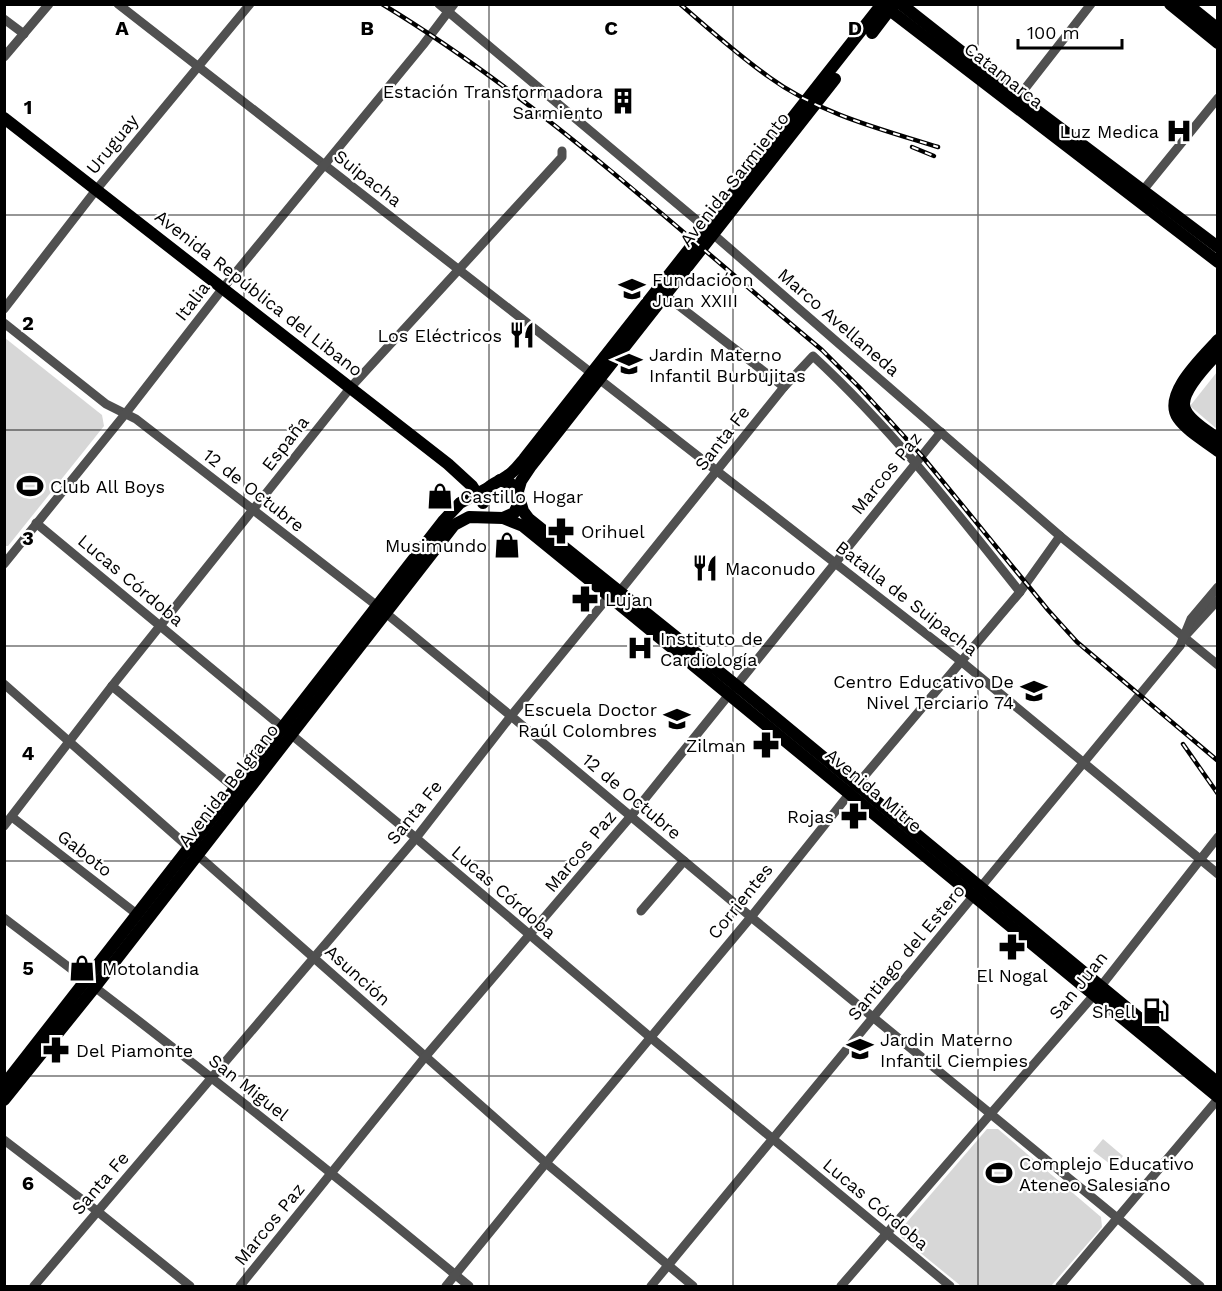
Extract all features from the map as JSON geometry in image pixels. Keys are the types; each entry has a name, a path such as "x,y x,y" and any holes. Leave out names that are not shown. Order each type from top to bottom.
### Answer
{"main road":[{"path":"871,27 872,4"},
{"path":"1170,4 1218,43"},
{"path":"1187,4 1218,29"},
{"name":"Avenida Sarmiento","path":"519,494 526,472 594,376 888,5"},
{"name":"Catamarca","path":"888,5 905,22 1016,101"},
{"name":"Catamarca","path":"888,5 1140,195 1218,247"},
{"path":"871,27 891,18 905,22"},
{"name":"Avenida República del Libano","path":"4,118 351,387 482,495"},
{"name":"Catamarca","path":"1140,195 1218,262"},
{"name":"Avenida Sarmiento","path":"500,480 520,464 665,295 710,232"},
{"path":"1218,339 1178,388 1179,420 1218,451"},
{"path":"1179,406 1187,390 1218,353"},
{"path":"1179,406 1218,439"},
{"path":"460,503 466,491 464,478"},
{"path":"500,480 511,483 519,494 517,508 509,516 499,517 490,514 482,495 500,480"},
{"name":"Avenida Mitre","path":"519,494 523,511 529,519 614,593 1097,991 1218,1083"},
{"name":"Avenida Belgrano","path":"4,1100 380,609 444,520 460,503 482,495"},
{"name":"Avenida Belgrano","path":"380,609 454,525 469,517 499,517"},
{"name":"Avenida Mitre","path":"499,517 523,526 614,593"},
{"name":"Avenida Belgrano","path":"4,1085 91,984 138,915 194,850 236,789 287,730"},
{"name":"Avenida Mitre","path":"1097,991 1218,1098"}],"street":[{"path":"4,57 49,4"},
{"name":"Suipacha","path":"118,4 594,376"},
{"name":"Uruguay","path":"4,309 96,190 250,4"},
{"name":"Marco Avellaneda","path":"439,4 451,9 1060,536 1218,665"},
{"path":"1016,101 1091,4"},
{"name":"Italia","path":"6,560 126,413 223,288 451,9"},
{"path":"4,19 24,34"},
{"path":"1140,195 1218,98"},
{"name":"España","path":"4,826 112,686 351,387 562,157 562,151"},
{"path":"665,295 784,387"},
{"name":"12 de Octubre","path":"4,322 106,404 136,419 380,609 1200,1287"},
{"name":"Santa Fe","path":"34,1287 416,838 511,716 717,472 784,387 813,356 863,403 916,463"},
{"name":"Batalla de Suipacha","path":"594,376 962,662 1218,874"},
{"name":"Marcos Paz","path":"240,1287 426,1057 631,816 941,432"},
{"path":"916,463 1020,592"},
{"name":"Lucas Córdoba","path":"36,522 950,1287"},
{"name":"Corrientes","path":"446,1287 853,790 1020,592 1060,536"},
{"name":"Santiago del Estero","path":"1184,637 1191,619 1218,587"},
{"name":"Santiago del Estero","path":"651,1287 1173,654 1184,637 1218,600"},
{"path":"112,686 236,789"},
{"path":"4,699 8,687"},
{"name":"Asunción","path":"8,687 546,1163 693,1287"},
{"name":"Gaboto","path":"12,817 138,915"},
{"name":"San Juan","path":"841,1287 1097,991 1199,858 1218,837"},
{"path":"641,911 684,861"},
{"name":"San Miguel","path":"4,918 332,1173 469,1287"},
{"path":"1060,1287 1218,1098"},
{"path":"4,1140 97,1211 190,1287"}],"shaded area":[{"name":"Club All Boys","path":"5,338 102,415 104,426 8,546 4,546"},
{"path":"1217,372 1217,429 1190,406"},
{"name":"Complejo Educativo Ateneo Salesiano","path":"987,1129 998,1129 1101,1217 1102,1227 1051,1286 961,1286 901,1237 901,1229"},
{"path":"1103,1139 1123,1156 1114,1167 1093,1151"}],"railway":[{"path":"382,4 498,82 554,125 822,350 922,456 1077,642 1218,761"},
{"path":"680,4 746,60 788,90 850,119 938,147"},
{"path":"912,147 934,156"},
{"path":"1183,744 1218,794"}],"place":[{"name":"Estación Transformadora Sarmiento","path":"623,101"},
{"name":"Luz Medica","path":"1179,131"},
{"name":"Fundacióon Juan XXIII","path":"632,289"},
{"name":"Los Eléctricos","path":"522,335"},
{"name":"Jardin Materno Infantil Burbujitas","path":"629,364"},
{"name":"Club All Boys","path":"30,486"},
{"name":"Castillo Hogar","path":"440,496"},
{"name":"Orihuel","path":"561,531"},
{"name":"Musimundo","path":"507,545"},
{"name":"Maconudo","path":"705,568"},
{"name":"Lujan","path":"585,599"},
{"name":"Instituto de Cardiología","path":"640,648"},
{"name":"Centro Educativo De Nivel Terciario 74","path":"1034,691"},
{"name":"Escuela Doctor Raúl Colombres","path":"677,719"},
{"name":"Zilman","path":"766,745"},
{"name":"Rojas","path":"854,816"},
{"name":"El Nogal","path":"1012,947"},
{"name":"Motolandia","path":"82,968"},
{"name":"Shell","path":"1156,1011"},
{"name":"Jardin Materno Infantil Ciempies","path":"860,1049"},
{"name":"Del Piamonte","path":"56,1050"},
{"name":"Complejo Educativo Ateneo Salesiano","path":"999,1173"}]}
